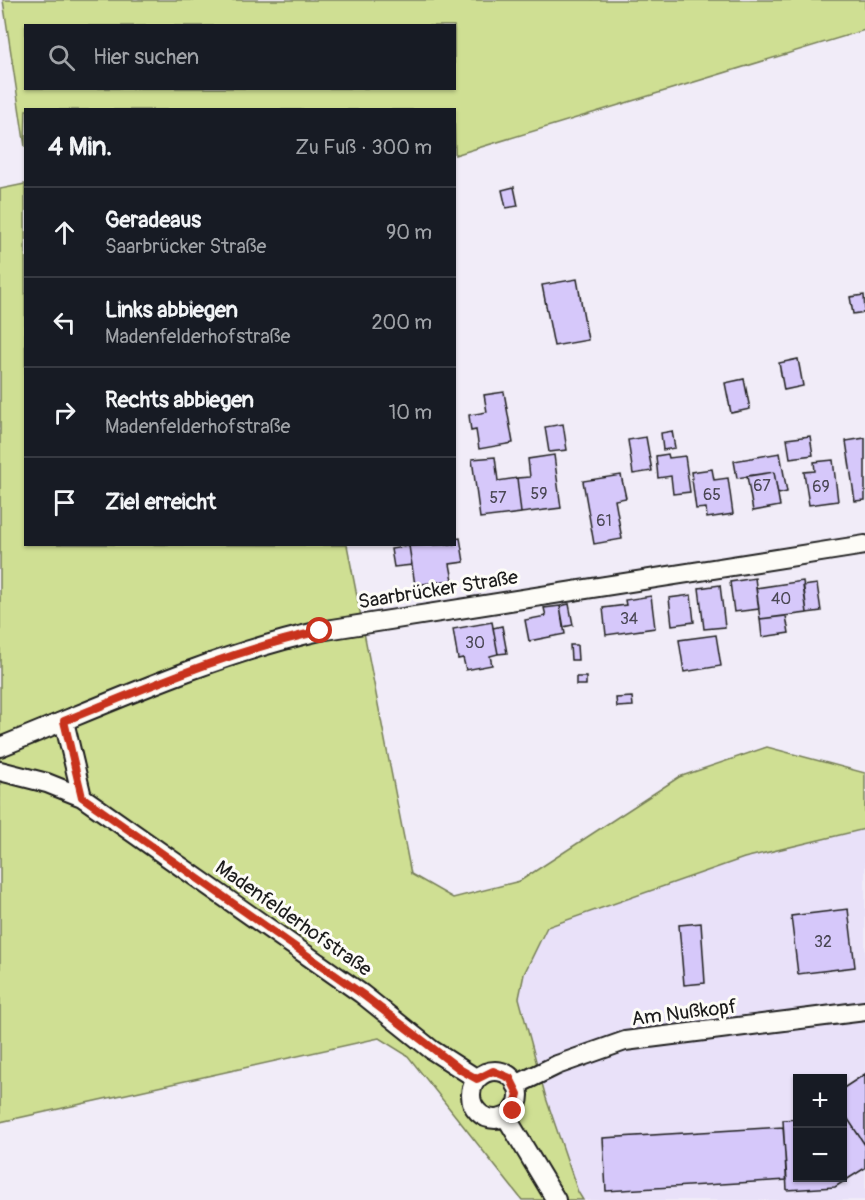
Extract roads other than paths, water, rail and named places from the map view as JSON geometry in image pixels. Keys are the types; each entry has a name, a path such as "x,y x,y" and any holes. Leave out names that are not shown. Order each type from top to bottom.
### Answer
{"street":[{"name":"Saarbrücker Straße","path":"0,747 211,661 264,644 320,631 865,545"},
{"path":"64,721 82,797"},
{"name":"Madenfelderhofstraße","path":"0,771 47,783 82,797 362,994 432,1050 477,1079"},
{"name":"Am Nußkopf","path":"516,1085 556,1065 626,1041 865,1011"},
{"path":"493,1071 502,1073 516,1085 517,1103 506,1117 495,1120 484,1117 476,1110 471,1100 471,1089 477,1079 493,1071"},
{"path":"506,1117 556,1200"}]}
